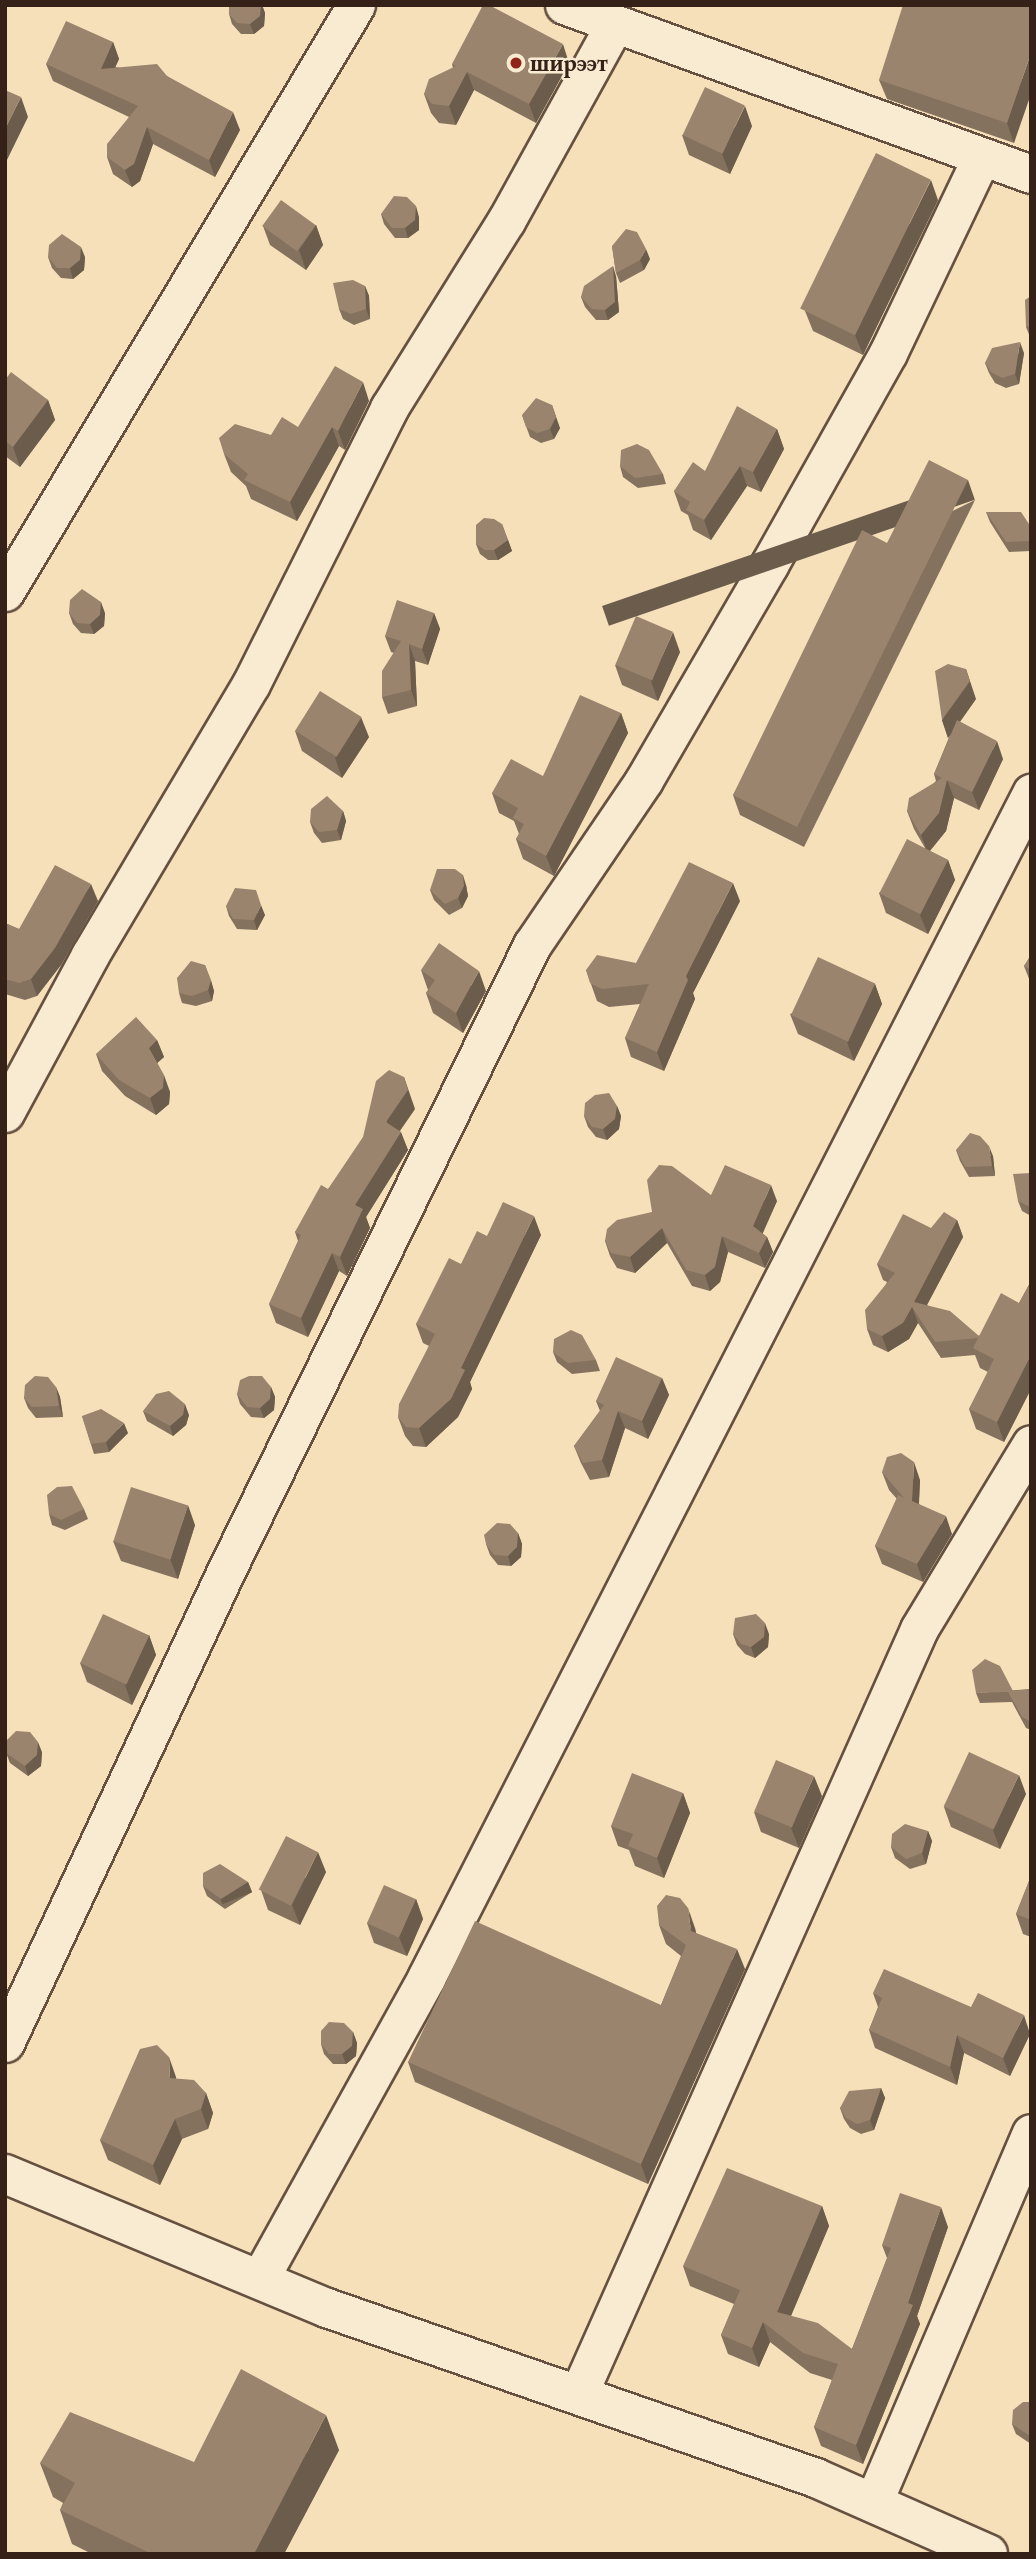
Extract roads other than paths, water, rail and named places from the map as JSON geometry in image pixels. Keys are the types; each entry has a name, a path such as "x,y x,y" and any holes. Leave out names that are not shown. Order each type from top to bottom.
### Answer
{"main road":[{"path":"5,2174 327,2308 816,2478 988,2554"}],"street":[{"path":"5,592 356,5"},
{"path":"564,5 980,160 1031,174"},
{"path":"5,1113 90,955 251,684 389,408 506,221 614,25"},
{"path":"5,2043 226,1571 532,945 644,780 762,577 888,353 980,160"},
{"path":"260,2278 439,1954 1031,793"},
{"path":"578,2395 919,1629 1031,1444"},
{"path":"873,2503 1031,2133"}],"place":[{"name":"ширээт","path":"516,63"}]}
